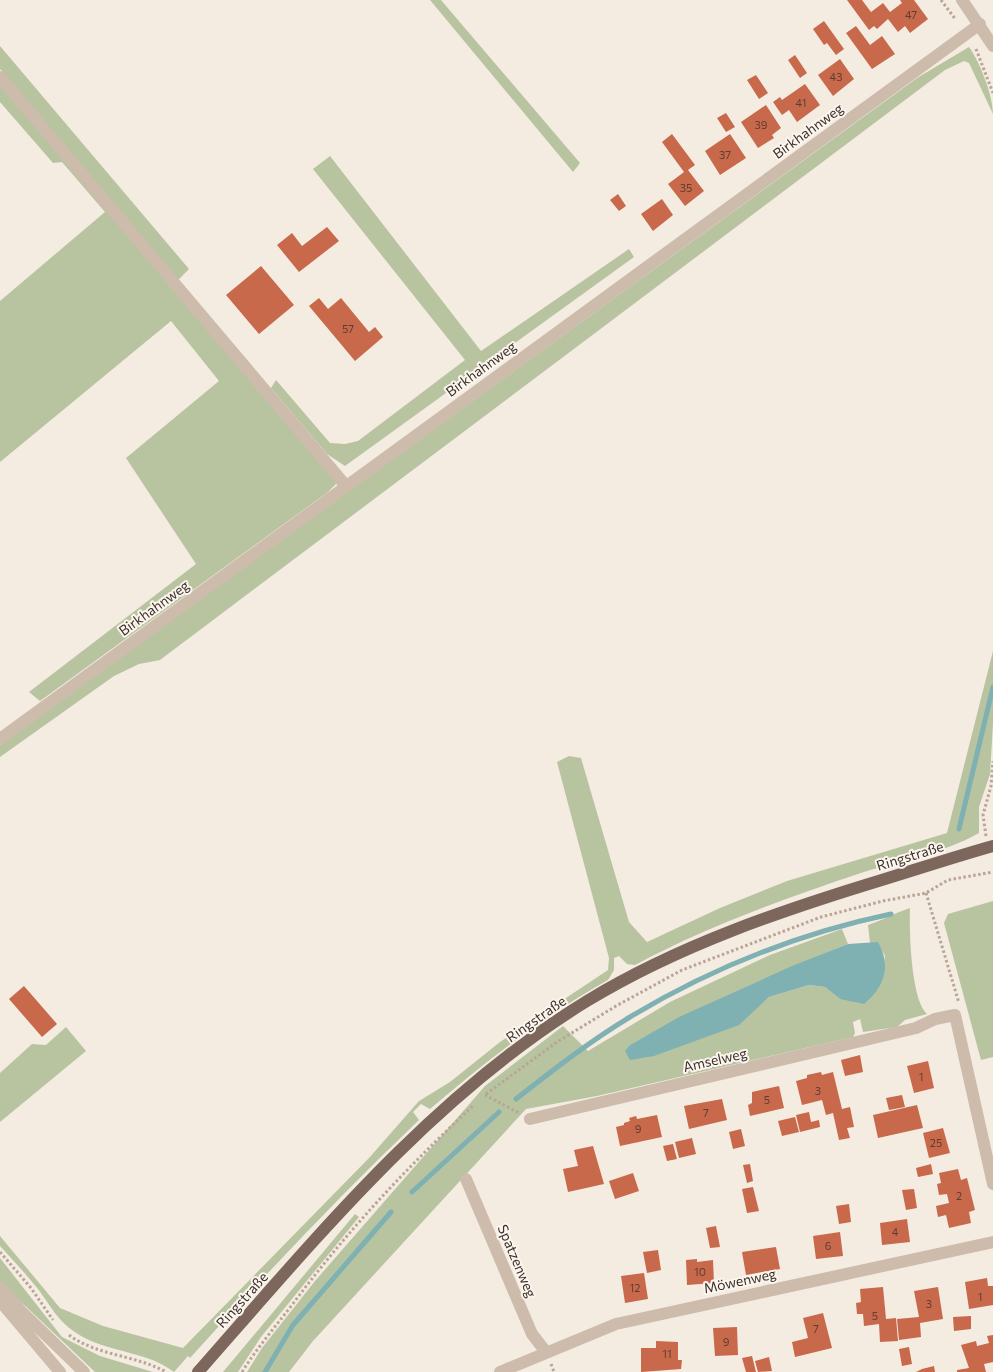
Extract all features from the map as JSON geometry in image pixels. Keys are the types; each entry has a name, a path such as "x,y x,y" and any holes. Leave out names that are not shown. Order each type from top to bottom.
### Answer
{"main road":[{"name":"Ringstraße","path":"200,1370 370,1180 427,1125 506,1058 587,1001 699,944 778,913 993,846"}],"street":[{"path":"962,0 980,24 993,46"},
{"name":"Birkhahnweg","path":"0,739 980,24"},
{"path":"0,77 346,486"},
{"path":"955,1015 993,1184"},
{"name":"Amselweg","path":"530,1119 916,1028 935,1019 955,1015"},
{"name":"Spatzenweg","path":"466,1180 532,1334 546,1352"},
{"name":"Möwenweg","path":"500,1372 616,1324 993,1242"},
{"path":"0,1288 84,1372"},
{"path":"0,1301 60,1372"}],"path":[{"path":"941,0 960,25"},
{"path":"976,49 993,93"},
{"path":"984,828 983,815 991,786 993,761"},
{"path":"242,1372 261,1343 324,1262 415,1159 485,1095 557,1042 616,1006 682,970 821,918 883,901 926,893 948,880 993,872"},
{"path":"926,893 944,956 957,992 960,1006 955,1015"},
{"path":"485,1095 530,1119"},
{"path":"0,1252 31,1288 57,1325"},
{"path":"67,1334 106,1352 144,1362 166,1372"}],"green space":[{"path":"430,0 441,0 580,163 573,172"},
{"path":"0,46 189,269 178,280 0,69"},
{"path":"969,47 985,79 991,98 993,114 969,63 964,61 945,70 160,660 139,664 114,676 0,757 0,745 917,78"},
{"path":"0,81 334,478 336,484 328,492 40,701 29,692 196,564 126,458 219,381 171,321 0,462 0,301 105,212 62,162 53,163 0,102"},
{"path":"330,156 481,351 629,249 634,257 345,466 327,454 271,388 276,380 330,443 345,444 358,441 465,360 313,169"},
{"path":"993,651 993,724 990,774 979,807 979,833 952,846 864,872 719,925 635,965 627,964 619,956 614,958 614,970 608,980 538,1024 472,1074 430,1109 421,1104 413,1112 419,1120 331,1207 190,1358 188,1356 174,1372 153,1360 96,1343 69,1328 58,1317 29,1278 0,1246 0,1236 60,1308 103,1326 183,1348 369,1158 419,1101 450,1082 500,1042 608,970 609,958 557,762 569,756 581,758 629,922 647,942 720,908 787,881 947,833"},
{"path":"993,901 993,1057 981,1060 944,923 948,914"},
{"path":"910,908 914,980 917,995 927,1014 905,1020 897,1027 863,1032 860,1019 853,1022 855,1033 853,1037 597,1096 526,1109 313,1341 289,1372 247,1372 262,1348 315,1281 485,1086 563,1026 588,1051 670,1002 770,955 842,929 848,944 738,991 630,1045 760,1005 769,997 809,985 825,987 840,999 883,978 885,956 878,943 870,943 868,925"},
{"path":"66,1027 86,1051 0,1122 0,1073 32,1044 46,1045"},
{"path":"355,1214 359,1217 261,1337 238,1372 223,1372"},
{"path":"0,1258 62,1337 100,1356 153,1372 95,1372 0,1282"}],"water":[{"path":"878,942 885,960 884,976 877,991 864,1004 840,999 825,987 809,985 769,997 739,1025 654,1056 630,1060 625,1051 630,1045 679,1017 792,966 848,944"}],"building":[{"path":"847,0 862,0 871,12 883,3 890,12 902,3 900,0 914,0 928,19 910,33 905,26 898,32 888,19 877,29 874,26 869,30"},
{"path":"824,21 844,49 836,55 827,43 824,45 813,29"},
{"path":"856,26 870,45 882,36 895,54 872,69 846,33"},
{"path":"795,55 807,73 800,78 788,60"},
{"path":"840,59 854,79 833,96 818,75"},
{"path":"756,75 768,93 759,99 747,80"},
{"path":"805,84 820,105 797,122 789,110 782,115 773,102 780,97 782,100"},
{"path":"766,105 781,128 772,135 774,138 758,148 741,122"},
{"path":"726,113 735,127 726,132 717,118"},
{"path":"672,134 695,165 688,170 704,191 685,206 668,184 684,172 662,142"},
{"path":"730,134 746,158 720,175 705,151"},
{"path":"618,194 626,206 619,211 610,200"},
{"path":"662,199 673,215 653,231 641,214"},
{"path":"327,227 339,241 299,272 277,245 292,233 302,246"},
{"path":"261,266 294,305 259,334 226,295"},
{"path":"319,298 328,309 341,298 369,332 375,327 383,337 355,361 309,306"},
{"path":"24,986 57,1024 42,1037 9,999"},
{"path":"860,1055 863,1072 845,1076 841,1060"},
{"path":"928,1061 934,1088 914,1093 907,1066"},
{"path":"821,1072 822,1075 833,1072 842,1109 850,1107 854,1127 847,1128 850,1138 839,1140 833,1113 826,1115 822,1100 802,1105 796,1081 807,1078 807,1075"},
{"path":"779,1086 784,1108 750,1116 748,1105 752,1103 752,1092"},
{"path":"902,1095 905,1107 889,1110 886,1098"},
{"path":"722,1099 727,1120 689,1129 684,1106"},
{"path":"917,1105 923,1128 878,1138 873,1115"},
{"path":"809,1112 811,1122 819,1120 820,1127 800,1132 796,1115"},
{"path":"657,1115 662,1137 620,1146 616,1127 630,1121 629,1118 636,1116 637,1119"},
{"path":"795,1117 799,1132 782,1136 778,1121"},
{"path":"943,1128 950,1153 929,1158 923,1133"},
{"path":"741,1129 745,1146 733,1149 729,1132"},
{"path":"692,1138 696,1154 679,1158 675,1142"},
{"path":"673,1144 677,1159 667,1161 663,1146"},
{"path":"593,1146 604,1184 568,1192 563,1169 578,1166 574,1150"},
{"path":"750,1164 753,1181 747,1183 743,1165"},
{"path":"931,1164 933,1174 918,1177 916,1168"},
{"path":"958,1169 961,1180 967,1178 975,1210 969,1212 971,1223 949,1228 946,1215 938,1217 936,1206 949,1203 947,1194 939,1195 937,1184 941,1183 939,1173"},
{"path":"633,1173 639,1191 615,1199 609,1181"},
{"path":"753,1187 759,1211 747,1213 742,1189"},
{"path":"914,1189 917,1208 906,1210 902,1190"},
{"path":"849,1204 851,1222 839,1224 836,1206"},
{"path":"907,1219 910,1242 882,1245 880,1223"},
{"path":"716,1226 720,1247 710,1248 706,1228"},
{"path":"840,1232 843,1256 816,1259 813,1236"},
{"path":"776,1247 780,1269 746,1275 742,1252"},
{"path":"658,1250 661,1270 647,1273 643,1252"},
{"path":"697,1259 697,1262 713,1260 714,1283 687,1285 686,1260"},
{"path":"644,1273 648,1299 625,1303 621,1276"},
{"path":"987,1278 988,1286 993,1286 993,1305 969,1309 965,1282"},
{"path":"883,1287 886,1319 896,1318 898,1341 880,1342 879,1324 864,1326 863,1314 857,1314 856,1303 861,1302 860,1289"},
{"path":"938,1287 943,1319 920,1323 921,1337 899,1340 897,1319 919,1317 914,1291"},
{"path":"823,1313 832,1348 795,1357 792,1342 808,1338 803,1318"},
{"path":"971,1316 971,1329 954,1331 953,1317"},
{"path":"737,1327 738,1355 715,1356 713,1328"},
{"path":"993,1335 993,1362 984,1364 986,1372 957,1372 957,1370 969,1368 961,1345 976,1341 977,1346 989,1343 987,1336"},
{"path":"656,1341 678,1342 678,1360 682,1360 681,1369 641,1372 641,1348 656,1348"},
{"path":"909,1347 912,1364 902,1366 899,1349"},
{"path":"752,1356 756,1372 746,1372 742,1358"},
{"path":"769,1357 772,1371 758,1372 755,1361"},
{"path":"934,1366 935,1372 916,1372 922,1369"}],"waterway":[{"path":"959,829 993,687"},
{"path":"516,1099 615,1026 692,983 790,942 823,931 891,914"},
{"path":"412,1192 499,1112"},
{"path":"265,1372 293,1325 391,1212"}]}
